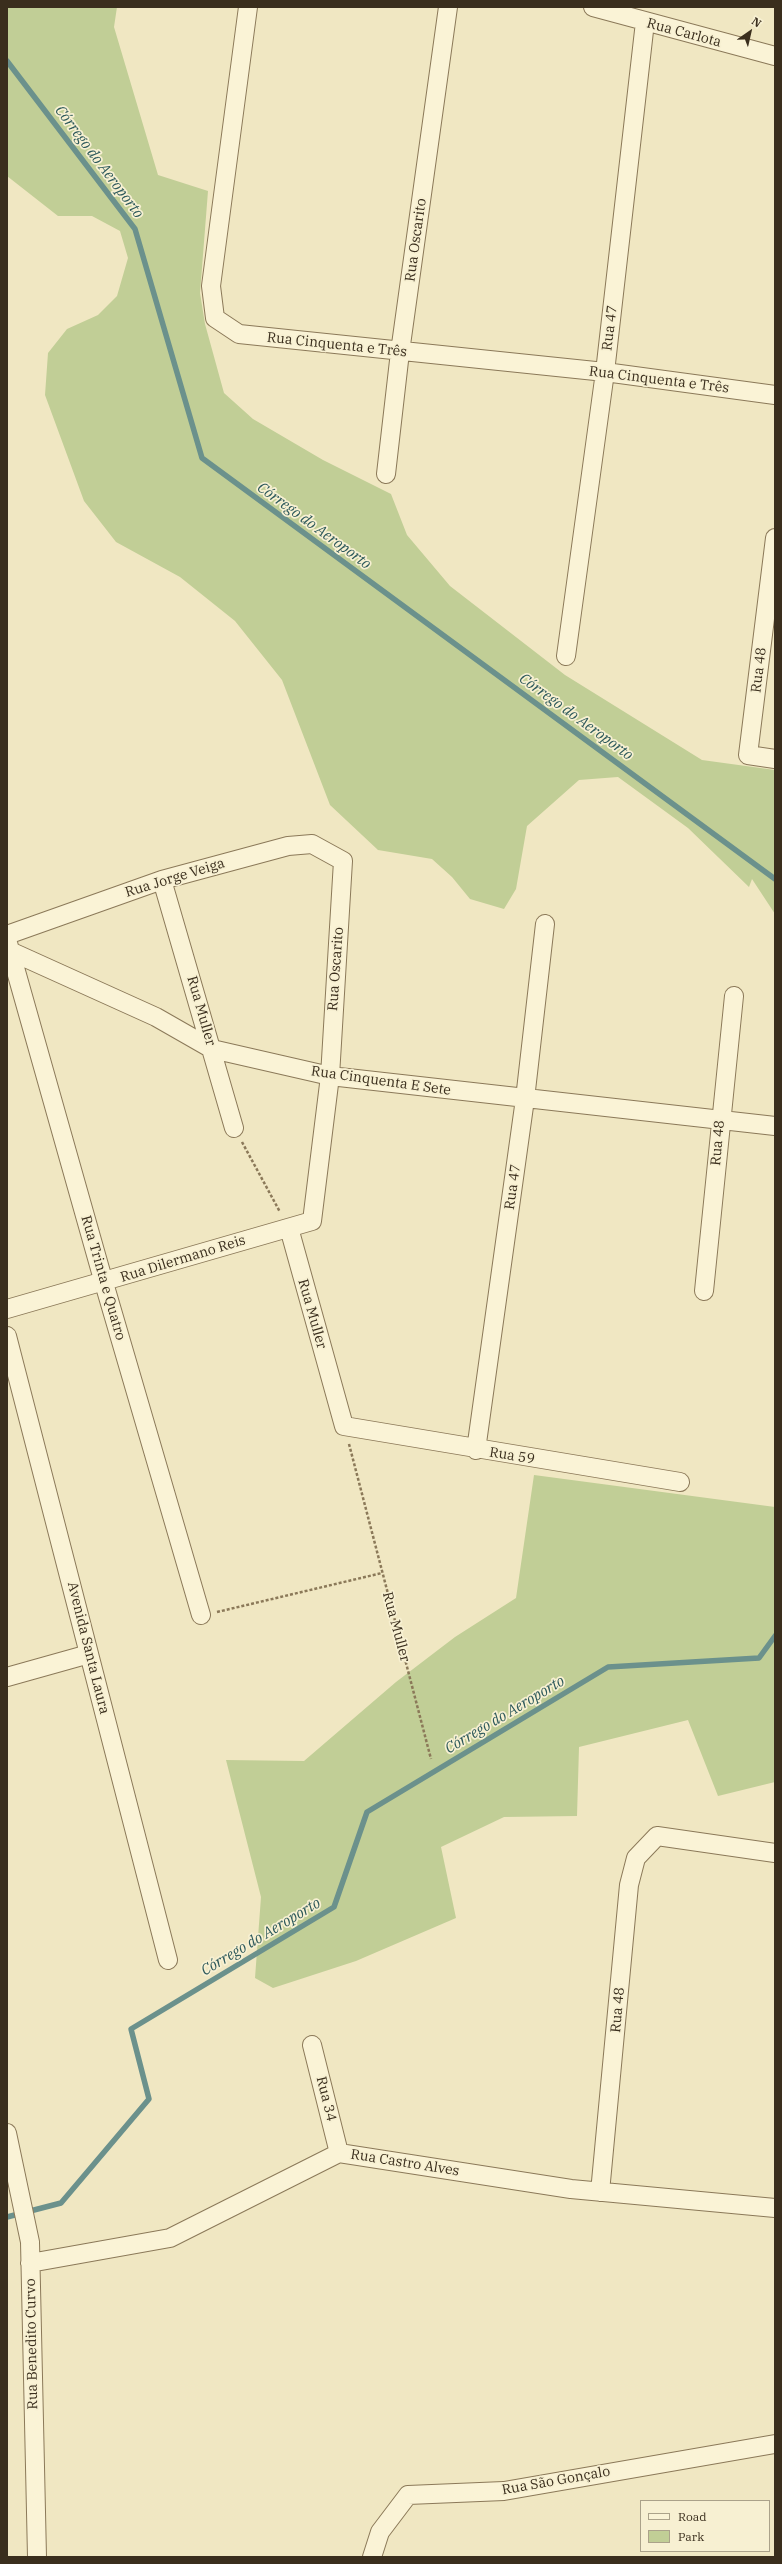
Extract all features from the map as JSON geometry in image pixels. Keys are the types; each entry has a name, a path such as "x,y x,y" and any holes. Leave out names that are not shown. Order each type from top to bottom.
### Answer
{"street":[{"name":"Rua Cinquenta e Três","path":"248,7 211,286 215,318 239,334 400,352 605,372 775,395"},
{"name":"Rua Oscarito","path":"386,474 400,352 448,7"},
{"name":"Rua Carlota","path":"594,7 775,56"},
{"name":"Rua 47","path":"566,656 605,372 645,22"},
{"name":"Rua 48","path":"775,538 748,755 775,759"},
{"name":"Rua Jorge Veiga","path":"8,942 162,880 288,846 312,844 343,862"},
{"name":"Rua Oscarito","path":"289,1228 312,1221 330,1076 343,862"},
{"name":"Rua Muller","path":"162,880 234,1128"},
{"name":"Rua 47","path":"476,1450 525,1099 545,924"},
{"name":"Rua Cinquenta E Sete","path":"8,942 156,1017 212,1049 330,1076 775,1126"},
{"name":"Rua Trinta e Quatro","path":"8,942 104,1283 201,1615"},
{"name":"Rua 48","path":"704,1291 720,1120 734,996"},
{"name":"Rua Muller","path":"289,1228 344,1426"},
{"name":"Rua Dilermano Reis","path":"7,1309 104,1283 289,1228"},
{"name":"Avenida Santa Laura","path":"7,1336 168,1960"},
{"name":"Rua 59","path":"344,1426 476,1450 680,1482"},
{"path":"7,1677 89,1654"},
{"name":"Rua 48","path":"600,2192 629,1885 636,1858 657,1836 775,1853"},
{"name":"Rua 34","path":"312,2045 339,2153"},
{"name":"Rua Benedito Curvo","path":"7,2133 30,2242 37,2557"},
{"name":"Rua Castro Alves","path":"30,2263 170,2238 339,2153 600,2192 775,2208"},
{"name":"Rua São Gonçalo","path":"372,2557 380,2532 408,2495 504,2491 775,2444"}],"path":[{"path":"234,1128 289,1228"},
{"name":"Rua Muller","path":"344,1426 431,1759"},
{"path":"201,1615 382,1573"}],"green space":[{"path":"7,7 117,7 114,27 158,175 208,191 200,293 205,324 224,393 253,419 323,460 391,494 407,535 450,586 565,675 702,760 775,770 775,914 752,879 749,887 688,828 618,777 579,780 527,826 516,889 504,909 470,899 452,877 432,859 378,850 330,805 282,680 235,621 180,577 116,542 84,501 45,395 48,353 67,329 98,315 117,296 128,258 120,231 92,216 58,216 7,176"},
{"path":"534,1475 775,1507 775,1782 718,1796 688,1720 579,1747 577,1816 504,1817 441,1847 456,1918 356,1961 273,1988 255,1978 261,1897 226,1760 304,1761 396,1682 455,1637 516,1598"},
{"path":"7,2308 8,2325 7,2545"}],"waterway":[{"name":"Córrego do Aeroporto","path":"7,61 135,229 202,458 775,879"},
{"name":"Córrego do Aeroporto","path":"7,2217 61,2203 149,2099 131,2029 334,1907 367,1812 608,1667 759,1658 775,1636"}]}
